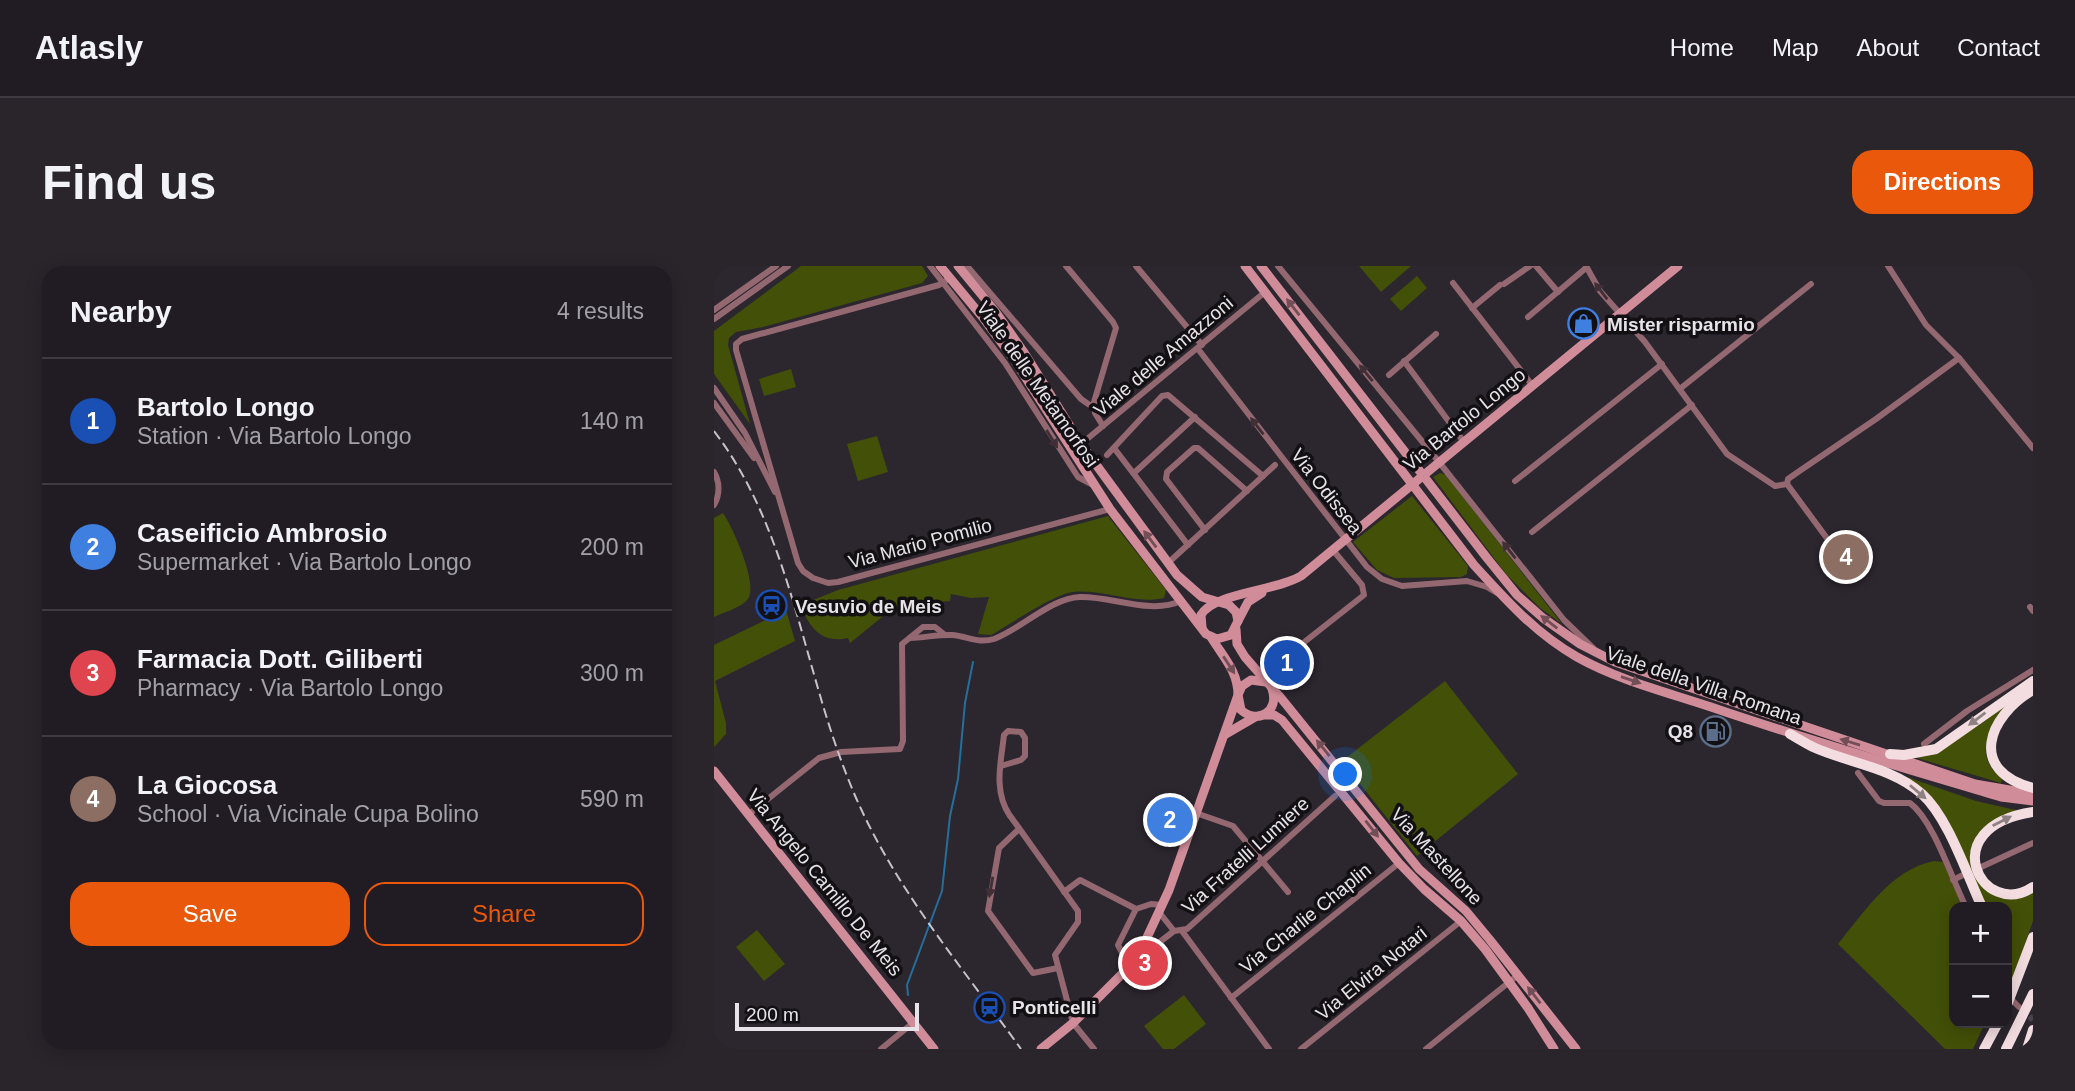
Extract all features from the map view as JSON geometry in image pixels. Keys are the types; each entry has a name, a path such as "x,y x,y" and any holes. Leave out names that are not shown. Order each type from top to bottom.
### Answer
{"highway":[{"path":"1890,754 1904,755 1936,749 2033,681"},
{"path":"2033,691 2021,698 1998,722 1989,745 1994,763 2001,772 2033,788"},
{"path":"1790,734 1813,747 1885,772 1922,794 1945,828 1980,902"},
{"path":"2033,811 2007,817 1995,824 1984,833 1973,854 1976,869 1982,880 1992,889 2016,895 2033,887"},
{"path":"2012,997 2033,937"},
{"path":"2006,1049 2033,994"},
{"path":"1984,1049 1994,1028"},
{"path":"2027,1049 2033,1030"}],"street":[{"path":"714,310 776,266"},
{"path":"714,319 788,266"},
{"name":"Viale delle Metamorfosi","path":"930,266 1013,358 1110,509 1203,629"},
{"name":"Viale delle Metamorfosi","path":"940,266 946,281 1005,363 1078,477 1094,486"},
{"name":"Viale delle Metamorfosi","path":"958,266 995,311 1081,444 1168,563 1191,589 1215,602"},
{"name":"Viale delle Metamorfosi","path":"967,266 1081,399 1094,408"},
{"path":"1066,266 1116,328 1095,396 1094,408 1103,426"},
{"name":"Via Odissea","path":"1136,266 1367,567 1382,579 1402,586 1467,581 1487,587 1504,597"},
{"name":"Viale della Villa Romana","path":"1245,266 1474,565 1538,631 1576,657 1610,673 1790,734 2001,797 2033,802"},
{"name":"Viale della Villa Romana","path":"1261,266 1517,595 1560,631 1602,656 1669,681 1975,784 2033,794"},
{"name":"Viale della Villa Romana","path":"1278,266 1564,620 1602,656"},
{"path":"1472,308 1530,266"},
{"path":"1536,266 1558,292"},
{"name":"Via Bartolo Longo","path":"1215,602 1266,590 1301,576 1678,266"},
{"path":"1888,266 1926,325 1959,358 1991,400 2033,447"},
{"path":"1528,317 1586,267 1600,291 1681,388 1727,454 1771,484 1787,484"},
{"name":"Via Mario Pomilio","path":"946,281 738,342 736,351 800,566 813,578 828,583 1110,509"},
{"path":"1453,284 1532,385"},
{"path":"1681,388 1811,284"},
{"name":"Viale delle Amazzoni","path":"1081,444 1265,292"},
{"path":"1389,375 1436,334"},
{"path":"1787,484 1788,479 1959,358"},
{"path":"1404,361 1464,442"},
{"path":"1515,481 1662,364"},
{"path":"714,388 745,433 759,465"},
{"path":"1107,455 1165,395 1171,396 1263,476"},
{"path":"714,403 759,465"},
{"path":"1535,531 1693,407"},
{"path":"1134,473 1195,417"},
{"name":"Viale delle Metamorfosi","path":"1072,452 1081,444"},
{"path":"1114,448 1188,545"},
{"path":"1205,530 1166,480 1167,472 1194,448 1198,448 1247,491"},
{"path":"759,465 764,458 765,449"},
{"name":"Via Mario Pomilio","path":"759,465 783,510"},
{"path":"1168,563 1275,465"},
{"path":"714,472 719,480 714,505"},
{"path":"1787,484 1839,556"},
{"path":"1110,509 1122,502"},
{"path":"1298,647 1364,595 1362,585 1332,549"},
{"path":"1467,581 1474,573 1474,565"},
{"name":"Via Bartolo Longo","path":"1237,624 1248,602 1266,590"},
{"path":"910,638 956,635 975,641 992,640 1062,601 1076,597 1148,605 1166,605 1181,601"},
{"path":"1224,735 1260,716 1273,706 1274,694 1237,644 1236,612 1229,604 1215,602 1208,605 1201,615 1203,629 1235,672 1241,710 1260,716"},
{"path":"1211,637 1225,638 1233,633 1237,624"},
{"path":"748,815 819,758 841,752 900,749 903,741 901,646 919,628 935,627 946,635"},
{"path":"1924,744 1966,711 2033,670"},
{"path":"1041,1049 1073,1023 1137,959 1161,909 1242,686 1251,680 1269,685"},
{"name":"Via Mastellone","path":"1269,685 1419,869 1466,911 1576,1049"},
{"name":"Via Mastellone","path":"1260,716 1274,715 1282,719 1399,863 1461,921 1509,982 1553,1049"},
{"path":"1001,766 1021,760 1024,756 1025,738 1021,732 1005,733 1001,766 999,790 1010,816 1078,911 1079,918 1056,953 1073,1023 1094,1049"},
{"name":"Via Angelo Camillo De Meis","path":"714,771 934,1049"},
{"path":"1858,773 1879,801 1910,803 1915,807 1944,857 1964,902"},
{"name":"Via Fratelli Lumiere","path":"1174,931 1182,931 1335,796"},
{"path":"1196,813 1234,826 1289,891"},
{"path":"1019,829 999,846 988,911 1033,974 1058,968"},
{"path":"1979,868 2033,843"},
{"name":"Via Charlie Chaplin","path":"1231,998 1399,863"},
{"path":"1953,880 1963,875"},
{"path":"1064,892 1080,880 1136,909"},
{"path":"1130,968 1118,945 1136,909 1151,904 1161,909 1174,931 1137,959"},
{"name":"Via Elvira Notari","path":"1301,1049 1461,921"},
{"path":"1182,931 1269,1049"},
{"path":"1426,1049 1518,975"},
{"path":"2012,1004 2019,1007"},
{"path":"881,1049 914,1022"}],"green space":[{"path":"801,266 922,266 928,276 922,283 736,332 729,338 728,345 750,424 714,374 714,331"},
{"path":"1359,266 1411,266 1381,292"},
{"path":"1417,276 1427,288 1401,311 1390,299"},
{"path":"791,369 796,387 764,396 759,379"},
{"path":"877,436 888,472 858,481 847,444"},
{"path":"1440,473 1446,475 1562,624 1540,608 1506,574 1433,477"},
{"path":"1412,496 1468,566 1467,574 1461,577 1394,578 1377,570 1353,542"},
{"path":"723,513 748,570 750,592 748,599 741,605 714,617 714,518"},
{"path":"1108,516 1166,590 1164,598 1142,600 1073,592 1043,604 991,635 978,634 989,597 971,598 951,594 950,601 926,603 925,613 908,612 907,607 892,609 850,643 848,638 831,639 818,632 808,621 801,605 838,590"},
{"path":"786,610 795,641 715,681 726,723 726,734 714,747 714,645"},
{"path":"1445,681 1518,774 1417,856 1342,761"},
{"path":"2024,690 1997,722 1986,744 1986,755 1991,767 2002,779 2001,783 1917,758"},
{"path":"1907,777 1976,801 2020,811 1980,834 1971,852 1975,874 1990,892 2033,890 2033,921 2012,981 2012,902 1982,902 1947,825"},
{"path":"1934,861 1943,862 1961,902 1949,902 1949,1028 1983,1028 1973,1049 1945,1049 1838,944 1892,882 1919,866"},
{"path":"757,930 785,964 764,981 736,947"},
{"path":"1184,995 1206,1024 1174,1049 1163,1049 1144,1026"}],"waterway":[{"path":"908,995 907,985 942,891 950,816 958,779 965,703 973,662"}],"tunnel":[{"path":"2023,1010 2033,1020"}],"railway":[{"path":"714,431 740,470 761,512 793,600 833,737 865,817 904,887 926,920 1021,1049"}],"place":[{"name":"Mister risparmio","path":"1584,324"},
{"name":"La Giocosa","path":"1846,557"},
{"name":"Vesuvio de Meis","path":"772,606"},
{"name":"Bartolo Longo","path":"1287,663"},
{"name":"Q8","path":"1716,731"},
{"name":"Caseificio Ambrosio","path":"1170,820"},
{"name":"Farmacia Dott. Giliberti","path":"1145,963"},
{"name":"Ponticelli","path":"989,1007"}]}
